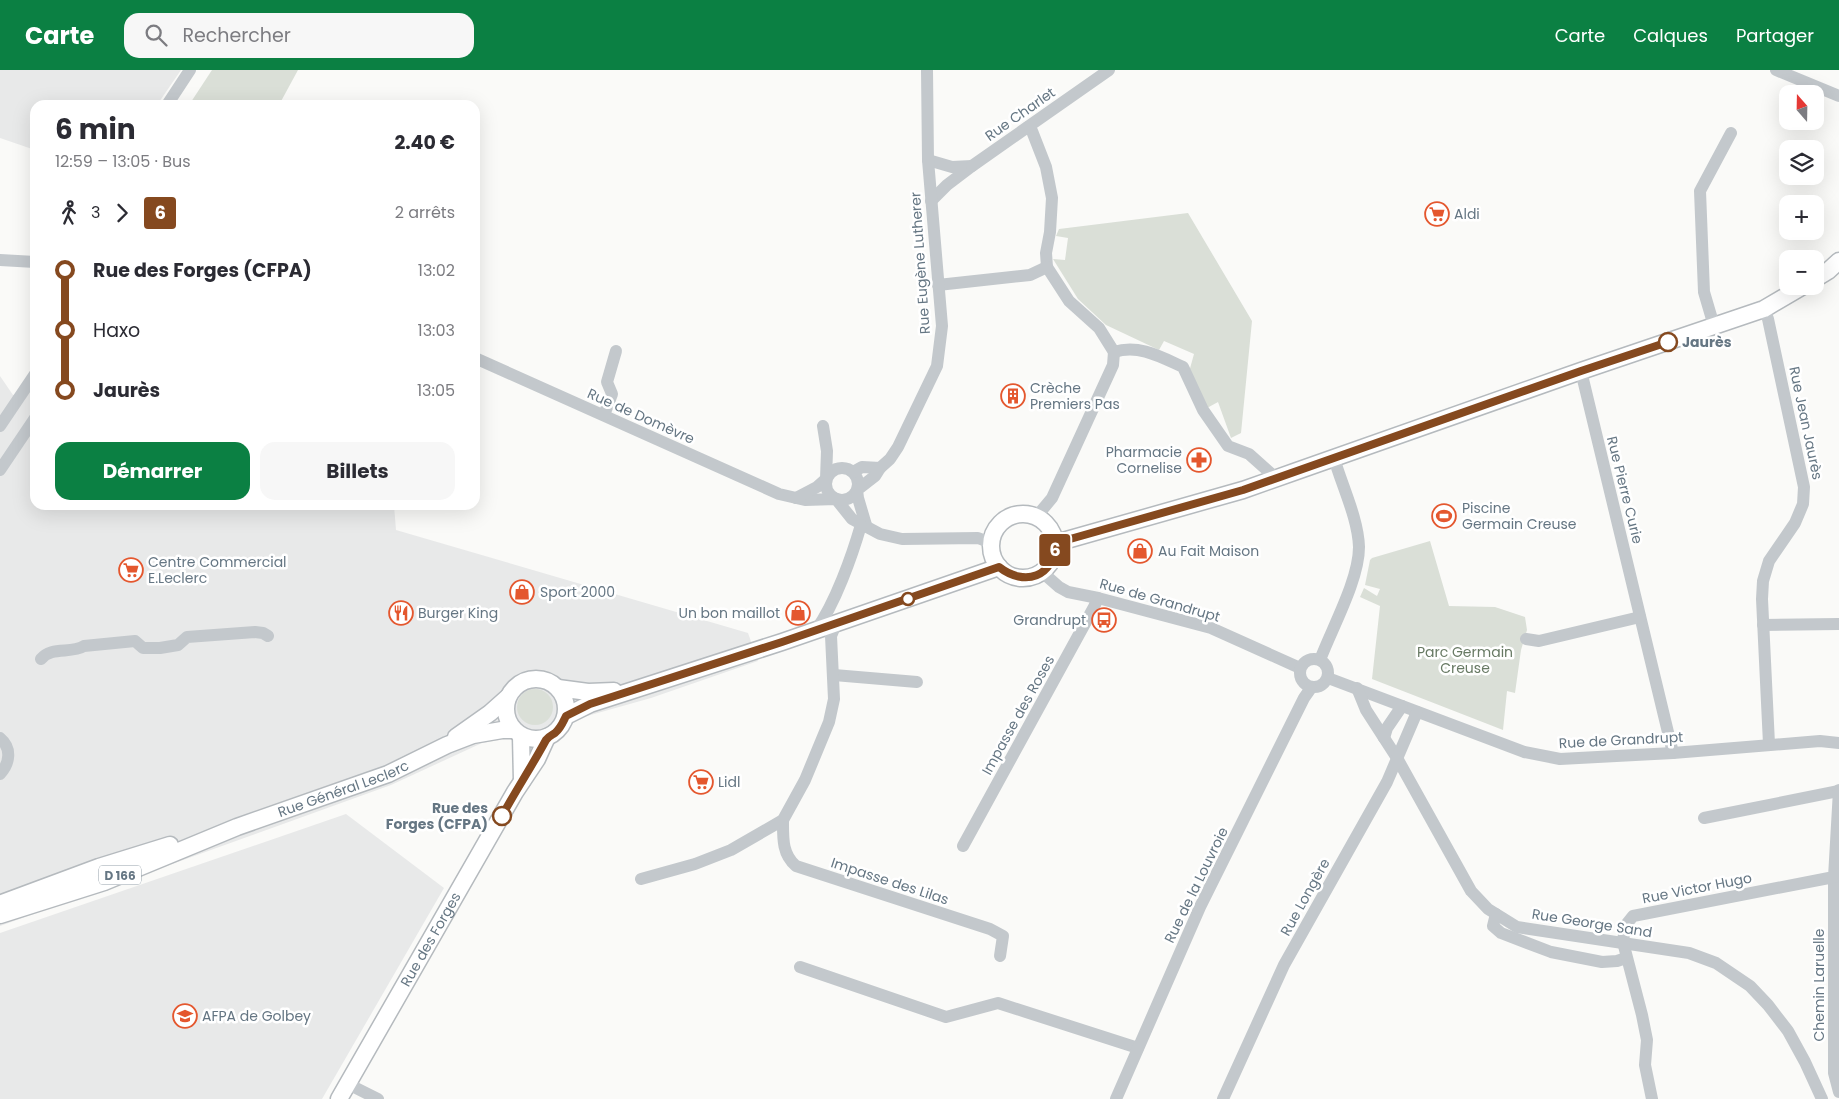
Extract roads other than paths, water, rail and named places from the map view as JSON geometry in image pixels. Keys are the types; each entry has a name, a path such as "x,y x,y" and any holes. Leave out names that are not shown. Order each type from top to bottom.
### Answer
{"main road":[{"path":"1824,273 1839,261"},
{"path":"1056,543 1243,490 1764,309 1788,295"},
{"path":"1017,514 1037,516 1053,532 1056,543 1053,559 1042,572 1032,577 1020,578 1008,574 999,567 992,552 991,544 999,524 1017,514"},
{"path":"566,716 590,704 836,624 999,567"},
{"path":"541,679 550,682 558,688 564,696 567,706 566,716 556,732 538,740 517,733 509,724 505,711 508,697 513,688 521,682 541,679"},
{"path":"558,688 588,692 634,691"},
{"name":"Rue Général Leclerc","path":"447,745 508,697"},
{"name":"Rue Général Leclerc","path":"0,915 104,882 237,827 388,774 447,745 473,735 502,730 517,733"},
{"path":"517,733 522,781"},
{"name":"Rue des Forges","path":"339,1099 522,781 537,759 547,737"},
{"name":"Rue Général Leclerc","path":"0,904 99,867 237,827"}],"street":[{"path":"170,100 190,70"},
{"name":"Rue Eugène Lutherer","path":"858,490 876,476 880,468 890,459 898,447 937,366 942,326 928,160 927,70"},
{"name":"Rue Charlet","path":"931,201 947,185 972,166 1109,70"},
{"path":"1776,70 1839,96"},
{"path":"1028,127 1032,131 1046,167 1052,198 1050,232 1046,253 1047,267 1069,301 1099,328 1114,352 1113,365 1052,498 1037,516"},
{"path":"1714,326 1704,292 1700,191 1730,133"},
{"path":"928,160 952,167 972,166"},
{"path":"0,260 30,262"},
{"path":"938,285 1030,275 1047,267"},
{"name":"Rue Jean Jaurès","path":"1764,309 1768,319 1804,487 1803,504 1798,517 1769,561 1763,581 1763,625 1769,744"},
{"path":"1114,352 1125,348 1138,349 1153,353 1183,366 1203,410 1228,446 1249,454 1276,478"},
{"path":"604,415 612,394 607,382 616,351"},
{"name":"Rue de Domèvre","path":"480,360 779,494 806,500 836,499"},
{"name":"Rue Pierre Curie","path":"1581,371 1673,754"},
{"path":"0,426 30,381"},
{"path":"0,470 30,425"},
{"path":"816,630 828,612 863,525 858,498 858,480 838,458 824,431 827,451 827,491 852,519 863,525 880,534 902,539 978,538 991,544"},
{"path":"1320,660 1357,569 1356,526 1334,458"},
{"path":"796,498 817,487 835,469 880,468"},
{"path":"836,499 847,500 858,490"},
{"name":"Rue de Grandrupt","path":"1042,572 1059,587 1068,592 1098,598 1211,628 1300,668"},
{"name":"Impasse des Roses","path":"963,846 1098,598"},
{"path":"1526,639 1539,641 1640,617"},
{"path":"641,879 694,864 731,850 782,820 805,780 829,722 834,700 831,636 836,624"},
{"path":"1763,625 1839,624"},
{"path":"40,660 46,654 78,649 84,646 135,641 143,648 160,648 178,645 187,637 255,632 268,636"},
{"path":"1311,659 1320,660 1328,668 1328,678 1321,686 1311,688 1302,682 1300,668 1306,661 1311,659"},
{"path":"834,675 917,682"},
{"name":"Rue de Grandrupt","path":"1328,678 1524,752 1560,759 1673,754 1769,744 1820,741 1839,743"},
{"name":"Rue de la Louvroie","path":"1116,1099 1200,907 1304,698 1311,688"},
{"name":"Rue George Sand","path":"1357,688 1366,710 1397,758 1471,891 1488,909 1516,927 1689,953 1716,963 1750,986 1768,1005 1788,1031 1822,1099"},
{"path":"1384,738 1402,706"},
{"name":"Rue Longère","path":"1223,1099 1284,965 1387,782 1417,712"},
{"path":"0,738 7,746 9,754 6,768 0,774"},
{"path":"1704,818 1839,791 1834,877"},
{"name":"Impasse des Lilas","path":"782,820 783,842 788,859 796,866 990,929 1003,936 1000,956"},
{"name":"Rue Victor Hugo","path":"1652,1099 1644,1065 1647,1040 1623,942 1625,926 1633,916 1834,877"},
{"name":"Chemin Laruelle","path":"1834,877 1834,1073 1839,1092"},
{"path":"1496,914 1493,926 1501,933 1551,952 1602,962 1626,958"},
{"path":"800,967 946,1017 998,1003 1138,1048"},
{"path":"348,1084 378,1099"}],"place":[{"name":"Aldi","path":"1437,214"},
{"name":"Jaurès","path":"1668,342"},
{"name":"Crèche Premiers Pas","path":"1013,396"},
{"name":"Pharmacie Cornelise","path":"1199,460"},
{"name":"Piscine Germain Creuse","path":"1444,516"},
{"name":"Au Fait Maison","path":"1140,551"},
{"name":"Centre Commercial E.Leclerc","path":"131,570"},
{"name":"Sport 2000","path":"522,592"},
{"name":"Burger King","path":"401,613"},
{"name":"Un bon maillot","path":"798,613"},
{"name":"Grandrupt","path":"1104,620"},
{"name":"Lidl","path":"701,782"},
{"name":"Rue des Forges (CFPA)","path":"502,816"},
{"name":"AFPA de Golbey","path":"185,1016"}],"park label":[{"name":"Parc Germain Creuse","path":"1465,660"}]}
